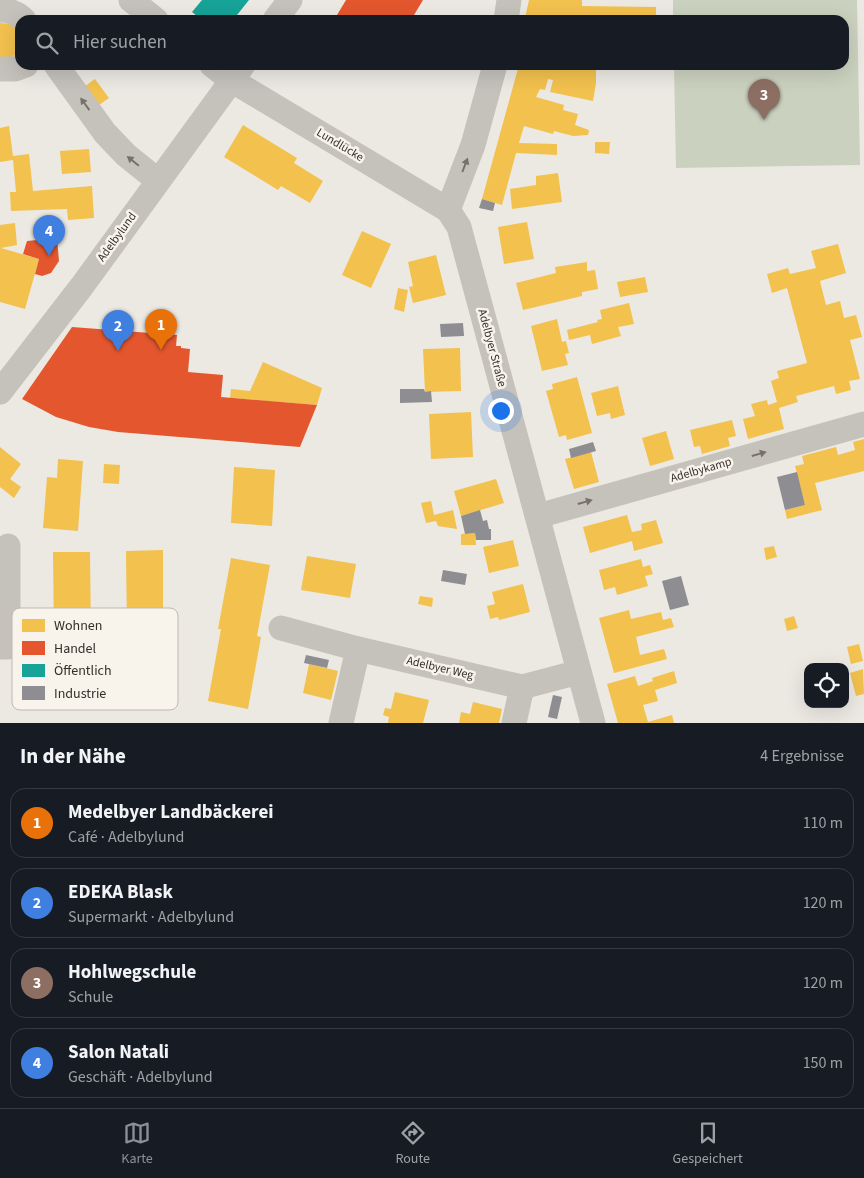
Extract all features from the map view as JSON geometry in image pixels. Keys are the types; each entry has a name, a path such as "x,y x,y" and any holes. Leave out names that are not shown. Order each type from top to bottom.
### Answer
{"street":[{"path":"131,0 150,15"},
{"path":"279,15 290,0"},
{"path":"507,15 510,0"},
{"path":"0,10 8,10 17,15"},
{"path":"0,69 15,69"},
{"path":"60,70 106,133 126,155 157,180"},
{"name":"Lundlücke","path":"229,70 448,210"},
{"name":"Adelbylund","path":"0,392 82,286 157,180 229,70"},
{"path":"448,210 473,145 494,70"},
{"name":"Adelbyer Straße","path":"448,210 459,227 593,723"},
{"name":"Adelbykamp","path":"538,516 864,424"},
{"path":"0,647 8,647 8,546"},
{"name":"Adelbyer Weg","path":"281,628 358,649 522,687 580,672"},
{"path":"341,723 358,649"},
{"path":"514,723 522,687"}],"green space":[{"path":"673,0 857,0 860,165 676,168 674,70 849,70 849,15 673,15"}],"building: Wohnen":[{"path":"529,0 582,0 582,6 656,7 656,15 526,15"},
{"path":"0,23 13,24 15,26 15,55 10,59 0,58"},
{"path":"518,70 596,70 593,101 550,92 553,80 548,79 545,90 540,89 536,97 564,105 563,110 578,114 575,125 589,130 588,135 573,136 554,131 553,134 524,126 519,143 557,144 557,155 516,153 502,205 482,199"},
{"path":"95,79 109,98 99,105 85,86"},
{"path":"243,125 297,158 294,163 323,181 310,203 281,186 278,190 224,157"},
{"path":"9,126 13,156 29,154 33,191 92,186 94,218 68,220 67,209 11,211 10,192 16,192 13,160 0,162 0,128"},
{"path":"595,142 610,142 609,154 595,153"},
{"path":"89,149 91,172 62,174 60,151"},
{"path":"558,173 562,202 512,209 510,189 536,185 536,176"},
{"path":"527,222 534,259 504,264 498,227"},
{"path":"15,223 17,245 1,248 39,259 25,309 0,302 0,225"},
{"path":"362,231 391,244 371,288 342,275"},
{"path":"838,244 846,273 820,281 826,305 840,301 844,318 856,315 862,337 850,340 860,379 849,381 851,390 836,394 834,386 796,396 798,402 779,408 784,429 748,439 743,419 755,416 751,404 767,400 768,405 777,402 771,381 779,378 777,371 807,363 787,288 772,293 767,274 788,268 790,274 816,268 811,251"},
{"path":"436,255 446,295 413,303 409,287 413,286 408,262"},
{"path":"587,262 587,271 595,270 598,289 582,292 582,296 523,310 516,283 556,273 555,267"},
{"path":"645,277 648,292 620,297 617,282"},
{"path":"398,288 408,290 404,312 394,309"},
{"path":"629,303 634,324 618,327 621,336 592,344 590,335 569,340 567,330 598,322 597,320 602,319 600,310"},
{"path":"557,319 562,342 566,341 569,353 565,354 568,365 542,371 531,326"},
{"path":"460,348 461,391 425,392 423,349"},
{"path":"263,362 322,388 317,405 230,398 231,389 250,391"},
{"path":"577,377 592,433 567,440 566,435 559,437 546,391 553,389 552,384"},
{"path":"618,386 625,415 611,419 610,413 597,416 591,393"},
{"path":"471,412 473,457 431,459 429,414"},
{"path":"732,420 736,436 728,438 730,446 702,454 700,446 694,447 690,430"},
{"path":"666,431 674,459 650,466 642,438"},
{"path":"864,439 864,471 815,483 822,510 787,519 785,510 805,505 795,466 804,464 802,456 836,447 838,455 855,450 853,442"},
{"path":"0,447 21,464 10,479 21,487 14,498 0,487"},
{"path":"591,452 599,482 574,489 565,459"},
{"path":"58,459 83,461 78,531 43,528 47,477 57,478"},
{"path":"104,464 120,465 119,484 103,483"},
{"path":"234,467 275,470 272,526 231,523"},
{"path":"496,479 504,503 461,516 454,491"},
{"path":"431,501 434,515 453,510 457,529 438,526 436,521 426,523 421,503"},
{"path":"627,515 632,532 642,530 641,524 656,520 663,543 634,551 632,541 590,553 583,527"},
{"path":"475,533 476,545 461,545 461,534"},
{"path":"513,540 519,566 489,573 483,547"},
{"path":"774,546 777,557 766,560 764,548"},
{"path":"163,550 163,608 127,608 126,551"},
{"path":"53,552 90,552 91,608 54,608"},
{"path":"307,556 356,564 350,598 301,590"},
{"path":"231,558 270,565 257,636 261,637 248,709 208,701 221,629 218,629"},
{"path":"641,559 643,567 650,565 653,574 645,576 648,586 617,595 615,587 604,590 599,570"},
{"path":"523,584 530,612 499,620 498,617 490,619 487,606 495,604 492,592"},
{"path":"420,596 433,598 432,607 418,604"},
{"path":"629,610 631,619 661,612 663,620 671,618 674,627 636,637 640,655 664,649 667,659 614,673 599,618"},
{"path":"794,616 798,628 787,631 784,619"},
{"path":"859,644 863,661 851,664 847,647"},
{"path":"309,664 338,671 331,700 303,693"},
{"path":"863,669 864,694 856,696 850,673"},
{"path":"674,671 677,683 655,690 658,701 643,705 648,722 672,715 674,723 618,723 607,684 635,676 638,686 653,681 652,678"},
{"path":"395,692 429,700 423,723 388,723 389,717 383,715 385,708 391,709"},
{"path":"473,702 502,709 499,723 459,723 461,712 470,714"}],"building: Handel":[{"path":"346,0 423,0 414,15 337,15"},
{"path":"57,238 59,261 51,273 42,276 35,274 39,259 23,254 27,241"},
{"path":"72,327 177,335 176,346 190,349 188,372 223,375 221,397 317,405 300,447 118,432 89,427 56,417 22,399"}],"building: Öffentlich":[{"path":"202,0 249,0 237,15 196,15 192,12"}],"building: Industrie":[{"path":"482,199 495,203 493,211 479,208"},
{"path":"463,323 464,336 441,337 440,324"},
{"path":"400,389 424,389 425,392 431,391 432,402 400,403"},
{"path":"593,442 596,451 571,458 569,449"},
{"path":"797,472 805,505 785,510 777,477"},
{"path":"480,510 483,521 487,520 489,529 491,529 491,540 476,540 475,533 465,534 461,516"},
{"path":"443,570 467,574 465,585 441,581"},
{"path":"681,576 689,605 670,610 662,581"},
{"path":"306,655 329,660 327,668 304,663"},
{"path":"553,695 562,697 557,719 548,717"}],"place":[{"name":"Hohlwegschule","path":"764,120"},
{"name":"Salon Natali","path":"49,256"},
{"name":"Medelbyer Landbäckerei","path":"161,350"},
{"name":"EDEKA Blask","path":"118,351"}]}
